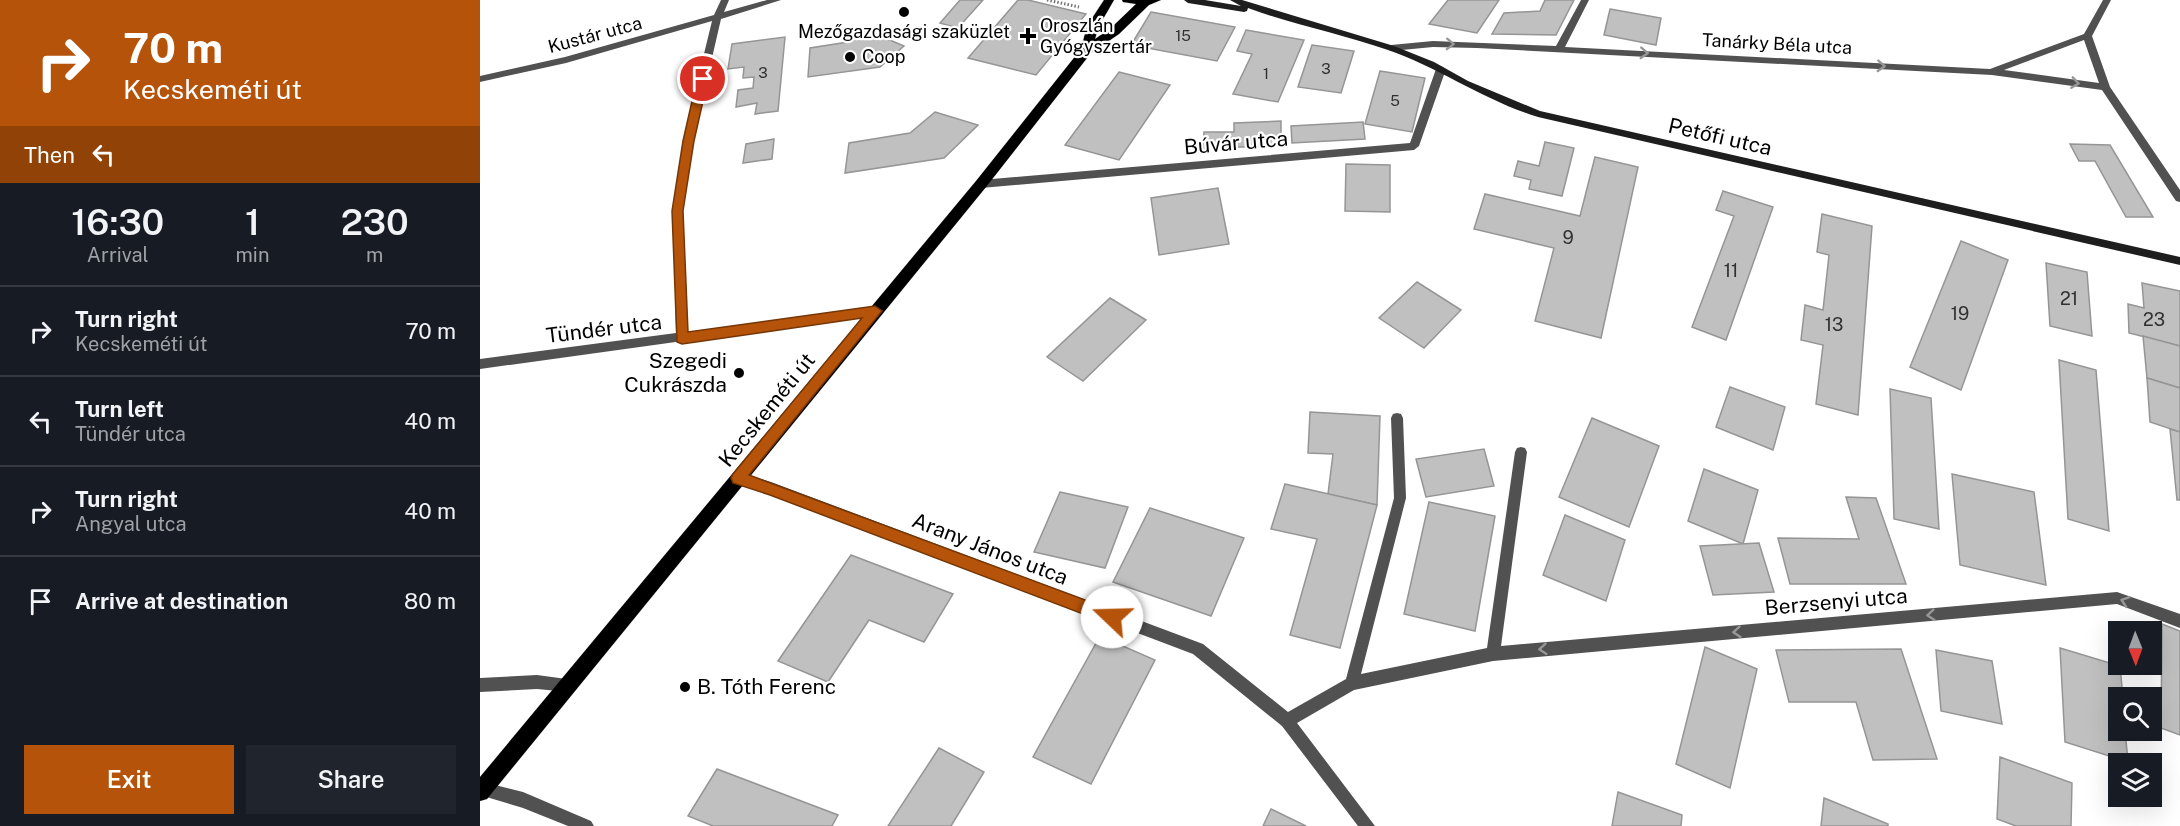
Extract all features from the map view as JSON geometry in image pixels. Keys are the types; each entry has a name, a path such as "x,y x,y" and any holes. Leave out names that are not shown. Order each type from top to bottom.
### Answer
{"main road":[{"name":"Kecskeméti út","path":"1087,50 1093,26 1108,0"},
{"path":"1127,0 1151,1"},
{"name":"Kecskeméti út","path":"481,791 981,184 1087,50 1115,31 1151,1"}],"street":[{"path":"682,338 678,211 688,141 717,18 725,0"},
{"name":"Kustár utca","path":"480,79 566,60 777,0"},
{"name":"Petőfi utca","path":"1188,0 1264,11"},
{"name":"Petőfi utca","path":"1234,0 1391,48 1538,114 2180,261"},
{"path":"1559,49 1585,0"},
{"path":"2107,0 2087,36 2105,87 2180,198"},
{"name":"Tanárky Béla utca","path":"1992,72 2087,36"},
{"name":"Tanárky Béla utca","path":"1391,48 1433,44 1559,49 1992,72 2105,87"},
{"name":"Búvár utca","path":"981,184 1413,146 1441,69"},
{"name":"Tündér utca","path":"480,364 875,311"},
{"path":"1352,683 1400,498 1396,418"},
{"path":"1493,654 1521,452"},
{"name":"Arany János utca","path":"738,478 782,492 1198,650 1287,721 1367,826"},
{"name":"Berzsenyi utca","path":"1287,721 1352,683 1493,654 2117,598 2180,621"},
{"path":"480,685 537,682 569,685"},
{"name":"Kecskeméti út","path":"481,791 523,800 586,826"}],"building":[{"path":"960,0 983,0 958,28 940,23"},
{"name":"Oroszlán Gyógyszertár","path":"1018,0 1028,0 1086,14 1036,75 968,58"},
{"path":"1448,0 1499,0 1477,33 1429,24"},
{"path":"1545,0 1574,0 1556,35 1492,34 1504,13 1540,11"},
{"path":"1610,9 1661,18 1656,45 1604,35"},
{"path":"1151,12 1235,27 1217,61 1131,45"},
{"name":"Coop","path":"866,30 904,46 880,67 808,77 810,48 848,42"},
{"path":"1246,30 1304,40 1278,102 1233,94 1252,54 1237,51"},
{"path":"785,37 778,111 755,114 757,103 736,107 738,90 753,88 754,77 743,78 744,67 728,69 732,44"},
{"path":"1312,45 1354,51 1341,93 1298,87"},
{"path":"1380,71 1425,78 1412,132 1365,124"},
{"path":"1119,72 1170,85 1119,160 1065,145"},
{"path":"935,112 978,125 944,158 845,173 849,143 910,133"},
{"path":"1281,121 1281,146 1203,148 1204,132 1234,132 1234,123"},
{"path":"1363,122 1365,139 1292,143 1291,126"},
{"path":"774,139 772,159 743,163 746,144"},
{"path":"1545,142 1574,148 1562,196 1529,189 1531,180 1514,176 1518,161 1539,166"},
{"path":"2070,144 2110,145 2153,217 2126,217 2095,161 2079,161"},
{"path":"1595,157 1638,167 1601,338 1535,321 1554,248 1474,229 1485,194 1580,216"},
{"path":"1346,164 1390,165 1390,212 1345,211"},
{"path":"1218,188 1229,244 1159,255 1151,198"},
{"path":"1723,191 1773,207 1726,340 1692,327 1734,216 1716,210"},
{"path":"1822,214 1872,226 1858,415 1816,404 1823,345 1801,340 1805,305 1823,310 1829,255 1817,252"},
{"path":"1961,241 2008,260 1961,390 1910,367"},
{"path":"2046,263 2087,272 2092,336 2050,326"},
{"path":"1417,282 1461,310 1424,348 1379,318"},
{"path":"2142,283 2180,291 2180,346 2129,333 2128,304 2144,308"},
{"path":"1110,298 1146,320 1083,381 1047,357"},
{"path":"2143,336 2180,346 2180,388 2147,378"},
{"path":"2059,360 2096,370 2109,531 2068,519"},
{"path":"2147,378 2180,388 2180,432 2150,422"},
{"path":"1730,387 1785,407 1773,450 1716,427"},
{"path":"1890,389 1931,398 1939,529 1894,519"},
{"path":"1310,412 1380,416 1377,505 1328,494 1333,454 1308,453"},
{"path":"1592,418 1659,446 1629,527 1559,497"},
{"path":"2170,429 2180,432 2180,500 2177,500"},
{"path":"1484,449 1494,486 1426,497 1416,459"},
{"path":"1704,469 1758,490 1743,544 1688,521"},
{"path":"1952,474 2034,492 2046,585 1960,565"},
{"path":"1285,484 1377,505 1340,648 1290,635 1317,539 1271,529"},
{"path":"1060,492 1128,507 1105,568 1034,552"},
{"path":"1846,497 1876,498 1906,584 1790,584 1778,538 1859,539"},
{"path":"1429,502 1495,516 1475,631 1404,614"},
{"path":"1150,508 1244,538 1211,616 1113,582"},
{"path":"1565,515 1625,540 1606,601 1543,575"},
{"path":"1759,543 1774,592 1713,595 1700,546"},
{"path":"851,555 953,594 924,642 869,620 828,682 778,661"},
{"path":"2162,624 2180,631 2180,735 2162,728"},
{"path":"1100,636 1155,660 1091,784 1033,757"},
{"path":"1705,647 1757,669 1730,788 1676,764"},
{"path":"2060,648 2108,662 2108,675 2121,675 2122,687 2108,687 2108,741 2126,741 2127,753 2108,753 2108,756 2065,742"},
{"path":"1901,649 1937,759 1873,760 1856,702 1789,702 1776,650"},
{"path":"1936,650 1992,661 2002,724 1941,711"},
{"path":"939,748 984,772 951,826 888,826"},
{"path":"2000,757 2072,783 2071,826 2016,826 1997,819"},
{"path":"717,769 838,815 832,826 713,826 688,816"},
{"path":"1618,792 1682,815 1681,826 1612,826"},
{"path":"1824,798 1888,824 1888,826 1821,826"},
{"path":"1271,809 1306,826 1263,826"}],"place":[{"name":"Mezőgazdasági szaküzlet","path":"904,12"},
{"name":"Oroszlán Gyógyszertár","path":"1028,36"},
{"name":"Coop","path":"850,57"},
{"name":"Szegedi Cukrászda","path":"739,373"},
{"name":"B. Tóth Ferenc","path":"685,687"}],"route":[{"path":"703,79 688,141 678,211 682,338 875,311 738,478 771,488 1112,617"}]}
